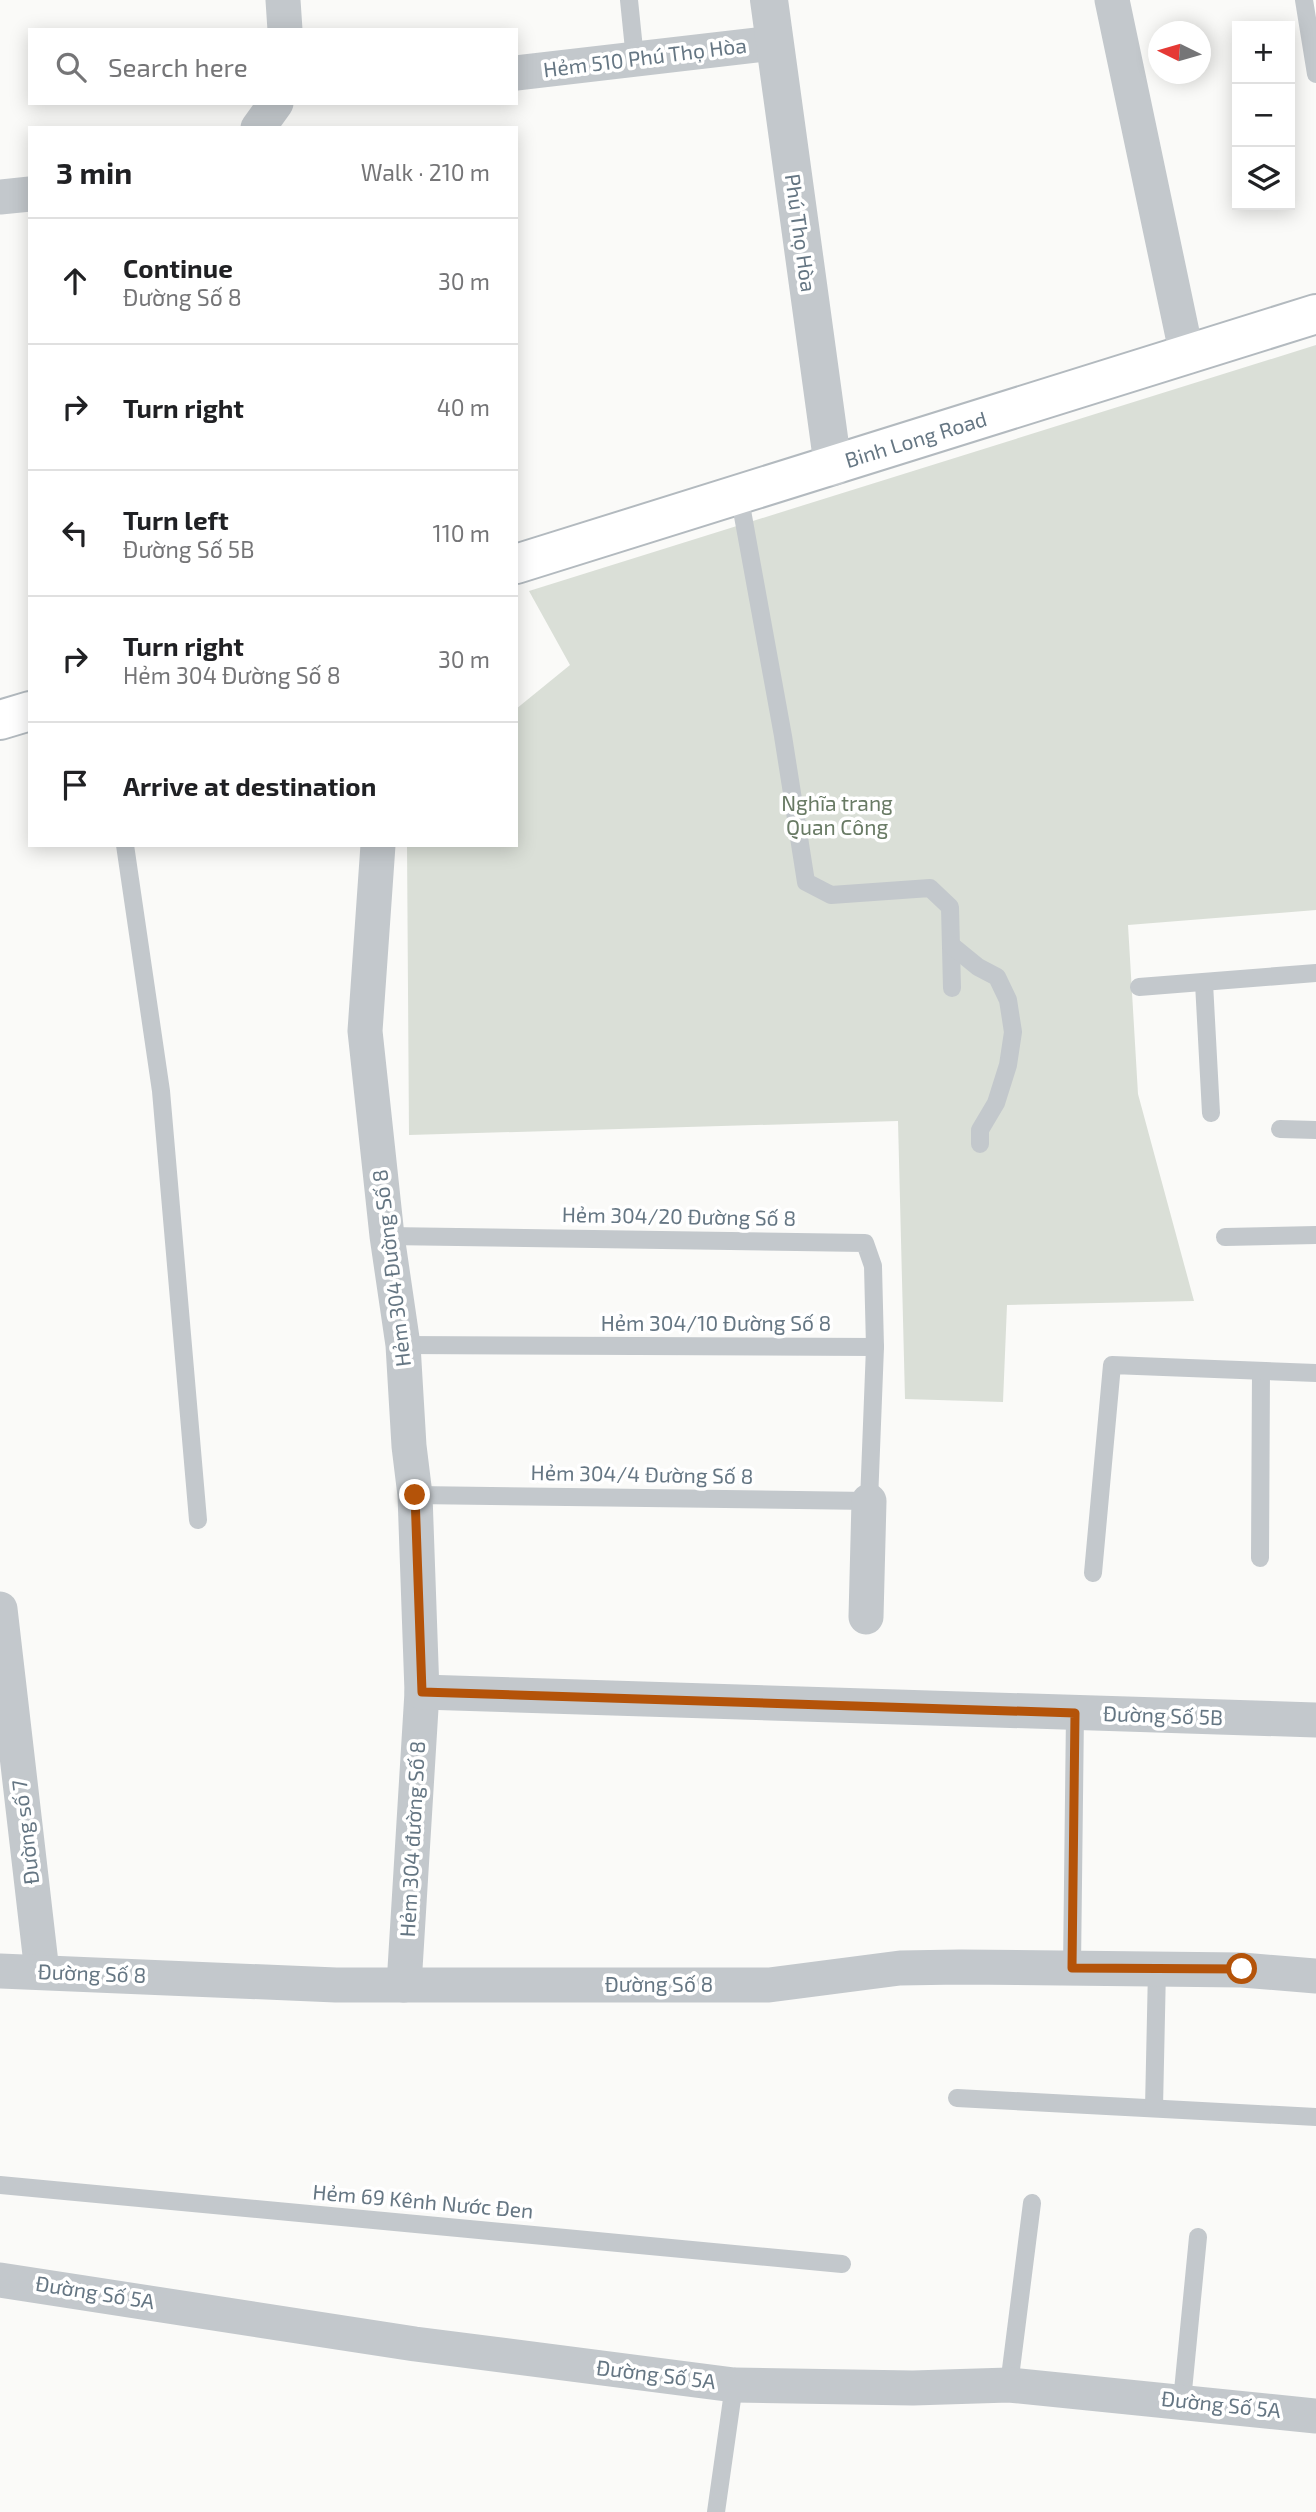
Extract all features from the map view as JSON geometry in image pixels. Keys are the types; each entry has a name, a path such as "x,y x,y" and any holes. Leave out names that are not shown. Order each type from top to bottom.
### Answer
{"main road":[{"name":"Binh Long Road","path":"518,563 1316,314"},
{"path":"0,719 28,712"}],"street":[{"path":"283,0 285,28"},
{"name":"Phú Thọ Hòa","path":"769,0 833,467"},
{"path":"1112,0 1187,356"},
{"name":"Hẻm 510 Phú Thọ Hòa","path":"518,73 774,43"},
{"path":"259,126 275,105"},
{"path":"0,197 28,194"},
{"name":"Hẻm 304 Đường Số 8","path":"379,847 365,1031 387,1236 403,1345 415,1495 422,1692"},
{"path":"866,1617 869,1501"},
{"name":"Đường số 7","path":"0,1609 42,1972"},
{"name":"Đường Số 5B","path":"422,1692 1316,1720"},
{"name":"Hẻm 304 đường Số 8","path":"404,1985 422,1692"},
{"name":"Đường Số 8","path":"0,1971 337,1985 769,1985 900,1968 1242,1969 1316,1976"},
{"name":"Đường Số 5A","path":"0,2280 415,2344 734,2385 913,2388 1009,2385 1182,2400 1316,2416"}],"lane":[{"path":"629,0 635,59"},
{"path":"1304,0 1316,74"},
{"path":"739,494 783,736 806,882 831,895 930,888 950,907 952,988"},
{"path":"125,847 161,1091 198,1520"},
{"path":"951,945 978,967 997,977 1008,1000 1013,1032 1008,1065 996,1103 980,1130 980,1144"},
{"path":"1139,987 1316,973"},
{"path":"1204,983 1211,1113"},
{"path":"1280,1129 1316,1130"},
{"path":"1224,1237 1316,1235"},
{"name":"Hẻm 304/20 Đường Số 8","path":"387,1236 864,1243 873,1266 875,1347"},
{"name":"Hẻm 304/10 Đường Số 8","path":"403,1345 875,1347"},
{"path":"869,1501 875,1347"},
{"path":"1093,1573 1112,1366 1316,1373"},
{"path":"1260,1558 1261,1371"},
{"name":"Hẻm 304/4 Đường Số 8","path":"415,1495 869,1501"},
{"path":"1072,1968 1075,1713"},
{"path":"1154,2108 1157,1969"},
{"path":"957,2098 1316,2117"},
{"name":"Hẻm 69 Kênh Nước Đen","path":"0,2185 842,2264"},
{"path":"1009,2385 1032,2203"},
{"path":"1182,2400 1198,2237"},
{"path":"716,2512 734,2385"}],"green space":[{"name":"Nghĩa trang Quan Công","path":"1316,345 1316,910 1128,925 1138,1094 1194,1301 1007,1305 1003,1402 905,1399 898,1121 409,1135 407,847 518,847 518,707 570,665 529,591"}],"route":[{"path":"415,1495 422,1692 1075,1713 1072,1968 1242,1969"}]}
